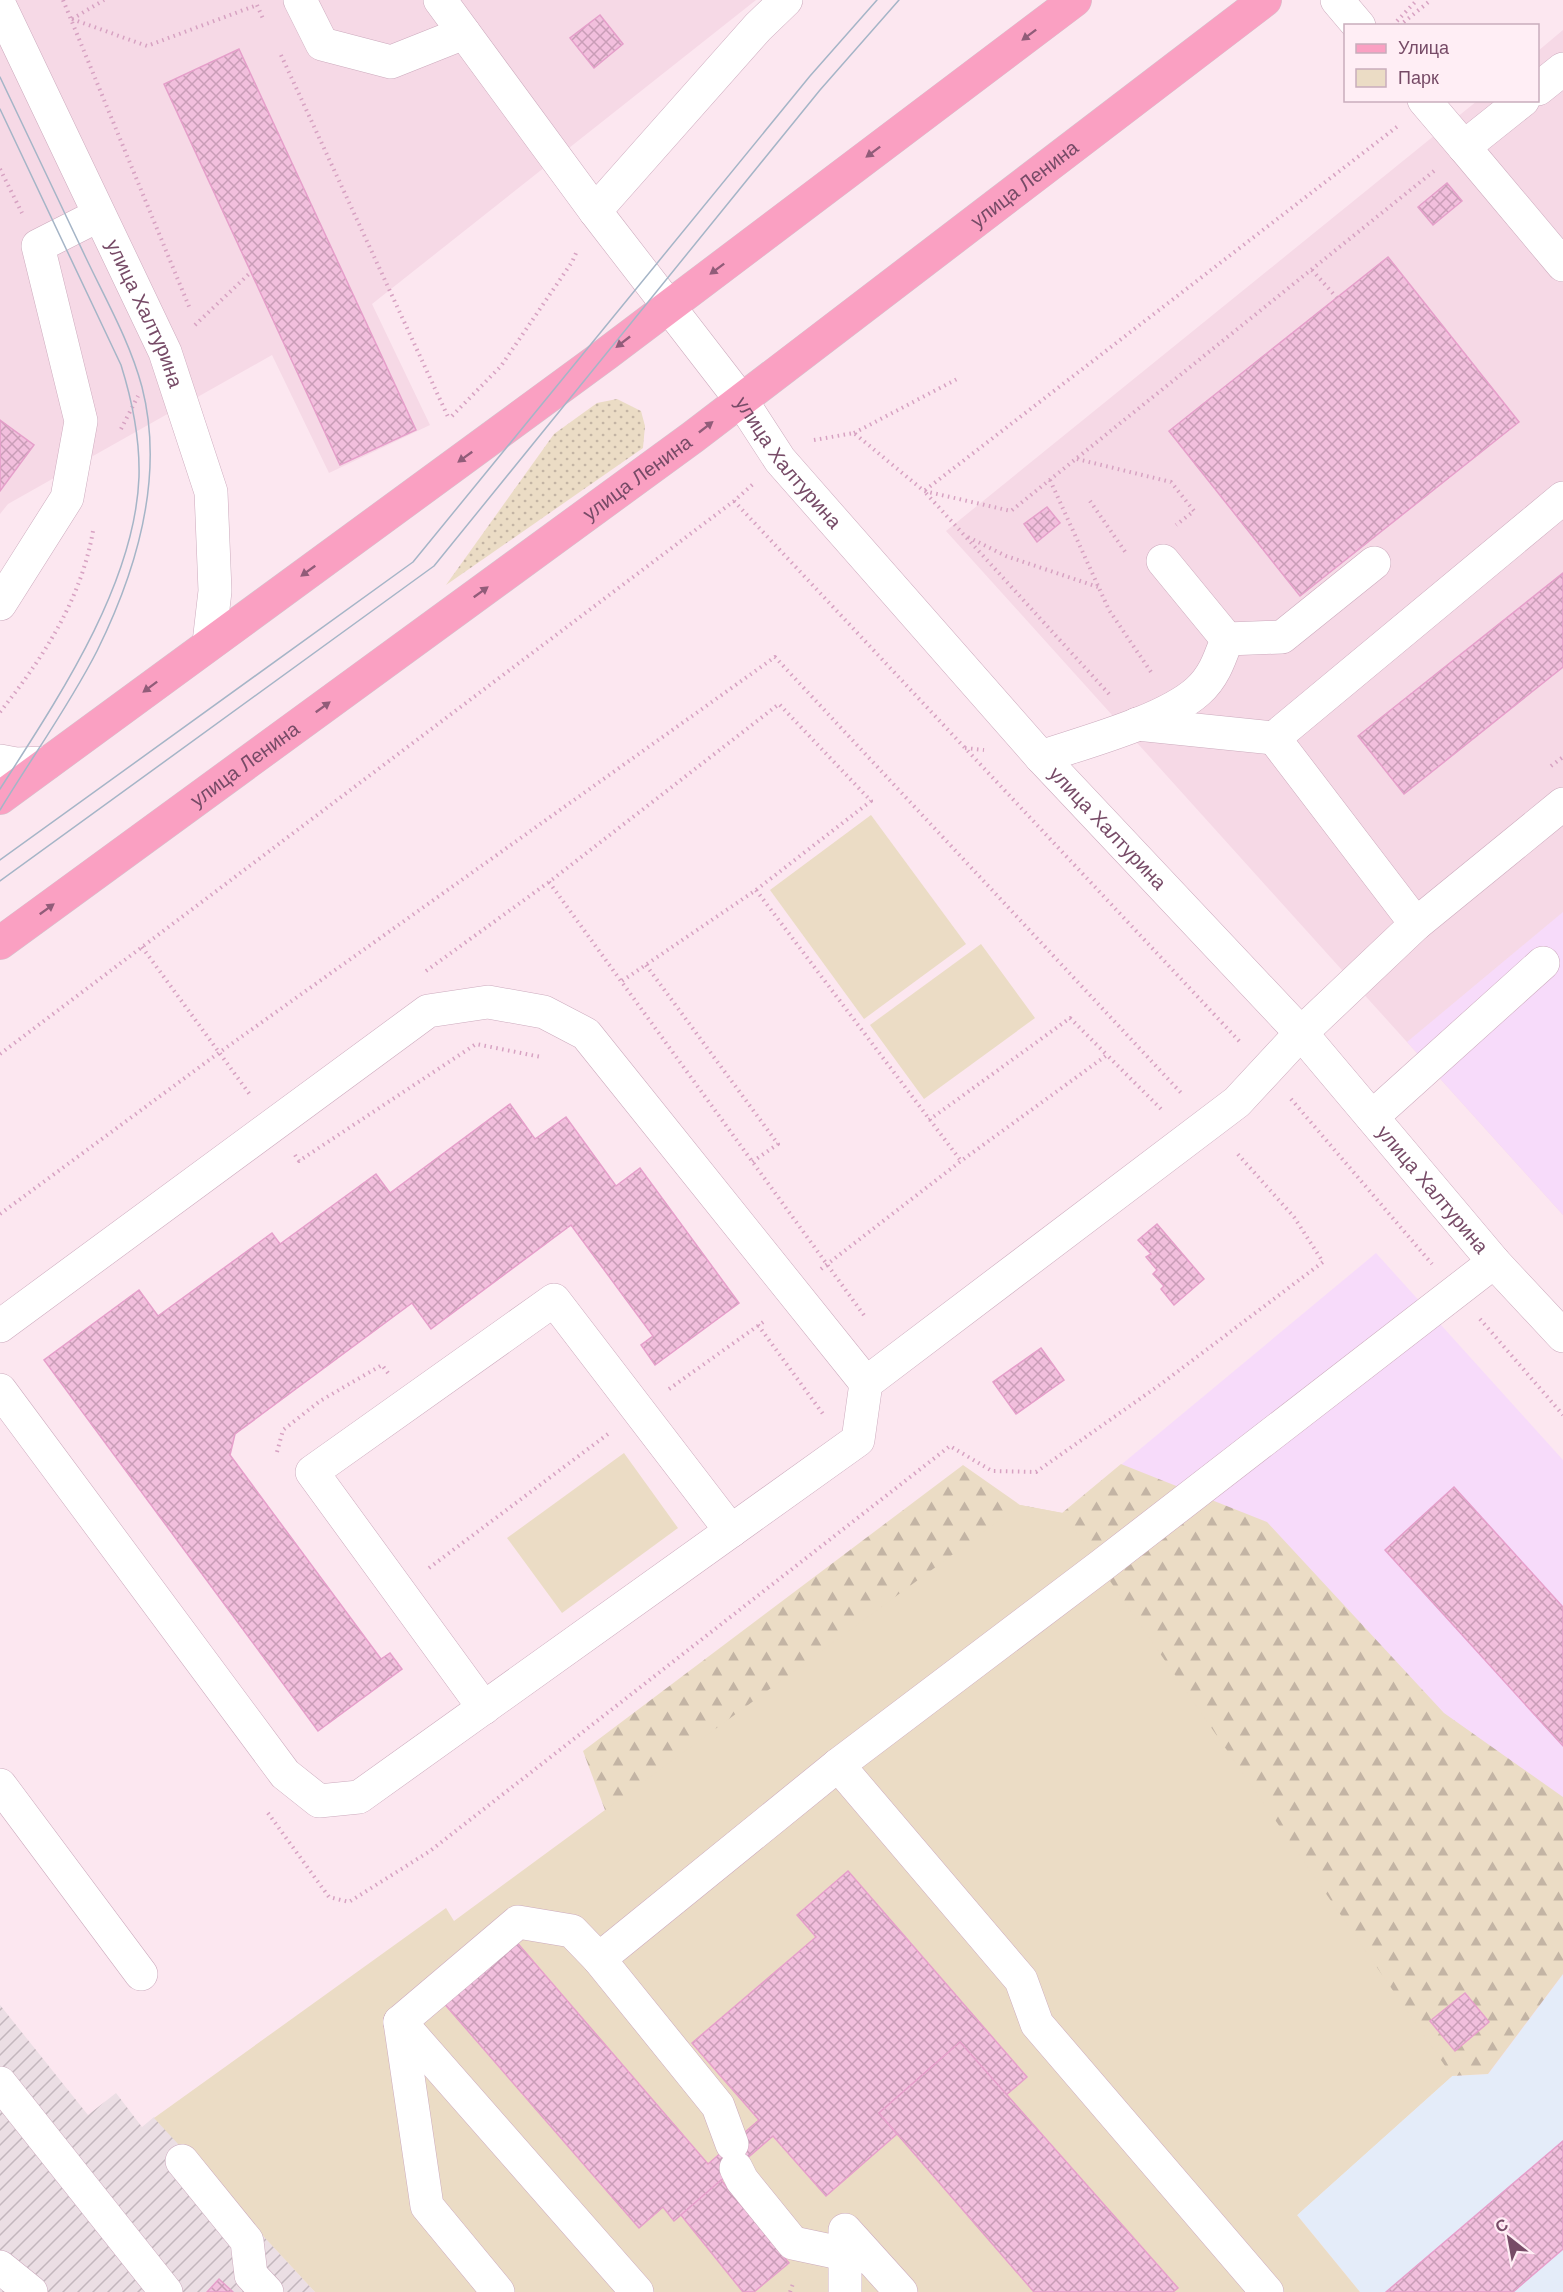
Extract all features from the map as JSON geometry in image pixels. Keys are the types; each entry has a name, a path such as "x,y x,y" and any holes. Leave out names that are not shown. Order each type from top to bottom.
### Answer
{"main road":[{"path":"0,798 606,354 1076,0"},
{"name":"улица Ленина","path":"0,943 741,400 1264,0"}],"street":[{"path":"300,0 322,44 391,62 456,12"},
{"path":"595,211 758,27 786,0"},
{"path":"1337,0 1357,24"},
{"name":"улица Халтурина","path":"0,6 165,352 211,492 215,591 209,643"},
{"name":"улица Халтурина","path":"456,12 595,211 741,400 780,460 1041,757 1301,1033 1494,1262 1563,1336"},
{"path":"1539,88 1563,69"},
{"path":"1425,102 1563,265"},
{"path":"1464,147 1520,102"},
{"path":"0,604 67,498 81,421 38,246 99,215"},
{"path":"1137,724 1274,738 1563,498"},
{"path":"1163,561 1227,639"},
{"path":"1227,639 1282,637 1374,563"},
{"path":"1041,757 1137,724 1188,698 1199,690 1214,671 1227,639"},
{"path":"1274,738 1416,924"},
{"path":"0,761 16,764 47,763"},
{"path":"0,1390 285,1774 319,1801 359,1797 858,1440 866,1383 1237,1101 1301,1033 1416,924 1563,804"},
{"path":"1372,1117 1543,963"},
{"path":"0,1326 428,1011 488,1002 544,1012 586,1034 866,1383"},
{"path":"599,1959 838,1765 1457,1293 1494,1262"},
{"path":"484,1708 312,1472 554,1299 731,1532"},
{"path":"838,1765 1021,1980 1037,2024 1267,2292"},
{"path":"0,1785 141,1974"},
{"path":"400,2022 518,1922 572,1931 599,1959 718,2106 742,2180 793,2243 845,2254"},
{"path":"400,2022 428,2206 498,2292"},
{"path":"400,2022 637,2292"},
{"path":"0,2083 166,2292"},
{"path":"182,2161 247,2241 250,2275 267,2292"},
{"path":"844,2292 845,2230 901,2292"},
{"path":"0,2267 31,2292"}],"path":[{"path":"63,0 196,324"},
{"path":"71,19 104,0"},
{"path":"1395,24 1416,0"},
{"path":"1401,24 1431,0"},
{"path":"71,19 147,46 264,3"},
{"path":"257,5 266,25"},
{"path":"280,53 449,419"},
{"path":"924,491 1425,102"},
{"path":"924,491 1011,510 1464,147"},
{"path":"0,169 38,246"},
{"path":"441,426 501,366 572,262 595,211"},
{"path":"1312,270 1337,298"},
{"path":"116,438 132,405 165,352 251,272"},
{"path":"0,1054 734,501 780,460 812,440 854,433 959,378"},
{"path":"854,433 924,491 1137,724"},
{"path":"1076,459 1172,482"},
{"path":"1050,480 1109,610 1154,676 1188,698"},
{"path":"734,501 1267,1071 1563,1415"},
{"path":"0,712 33,670 69,609 91,544 95,523"},
{"path":"964,535 1006,556 1099,587"},
{"path":"0,1214 220,1052 775,657 1209,1122 1294,1217 1323,1262 1161,1384 1036,1472 992,1471 950,1446 430,1851 349,1902 329,1897 266,1810"},
{"path":"424,972 549,882 779,704 871,801 756,890 622,981"},
{"path":"549,882 897,1359"},
{"path":"756,890 961,1161"},
{"path":"142,947 299,1161 476,1044 547,1058"},
{"path":"646,965 778,1144 752,1162"},
{"path":"929,1120 1070,1018 1107,1055"},
{"path":"242,1104 261,1090"},
{"path":"276,1455 283,1430 320,1401 382,1365 388,1374"}],"shaded area":[{"path":"0,0 756,0 372,304 430,425 329,473 272,355 8,504 0,514"},
{"path":"1563,30 1563,1215 946,531 1476,102 1539,102 1539,50"},
{"path":"1563,912 1563,1215 1407,1042"},
{"path":"1376,1253 1563,1460 1563,1974 1488,2074 1063,1513"},
{"path":"1563,1974 1563,2292 1360,2292 1297,2215 1452,2076 1488,2074"},
{"path":"0,2005 88,2115 116,2093 142,2127 154,2117 315,2292 0,2292"}],"green space":[{"path":"617,399 641,411 645,426 643,448 446,585 554,434 597,403"},
{"path":"871,815 966,944 864,1019 770,890"},
{"path":"981,944 1035,1018 924,1099 870,1025"},
{"path":"624,1453 678,1528 562,1613 507,1538"},
{"path":"1121,1464 1267,1522 1444,1713 1563,1797 1563,1974 1488,2074 1452,2076 1297,2215 605,1810 583,1751 963,1465 1020,1505 1062,1513"},
{"path":"1020,1505 1063,1513 1452,2076 1297,2215 1360,2292 315,2292 154,2118 446,1908 454,1921"}],"building":[{"path":"600,15 623,44 594,68 570,38"},
{"path":"239,49 416,430 340,465 164,84"},
{"path":"1447,183 1462,201 1433,225 1418,207"},
{"path":"1388,257 1519,422 1300,596 1169,431"},
{"path":"0,420 34,445 0,491"},
{"path":"1047,507 1060,523 1037,542 1024,524"},
{"path":"1563,573 1563,667 1404,794 1358,736"},
{"path":"510,1104 535,1139 566,1117 616,1186 640,1168 739,1303 655,1365 641,1345 653,1336 571,1225 431,1329 412,1303 235,1434 230,1455 381,1659 390,1653 402,1669 318,1731 44,1360 139,1290 158,1316 272,1233 280,1244 376,1174 390,1193"},
{"path":"1157,1224 1204,1279 1174,1305 1161,1289 1164,1286 1153,1274 1157,1270 1146,1257 1151,1254 1138,1240"},
{"path":"1041,1348 1064,1380 1016,1414 993,1382"},
{"path":"1454,1487 1563,1607 1563,1746 1385,1550"},
{"path":"848,1871 1027,2077 1006,2095 960,2042 879,2113 897,2134 826,2196 773,2136 674,2221 663,2207 639,2228 442,2001 514,1939 708,2164 759,2120 692,2043 816,1937 797,1915"},
{"path":"1465,1993 1489,2022 1455,2051 1430,2021"},
{"path":"960,2042 1178,2288 1173,2292 1034,2292 879,2113"},
{"path":"1563,2141 1563,2249 1513,2292 1386,2292"},
{"path":"721,2180 789,2263 754,2292 743,2292 681,2215"},
{"path":"219,2279 233,2292 207,2292"}],"tram line":[{"path":"0,860 413,562 810,76 877,0"},
{"path":"0,881 434,566 820,90 899,0"},
{"path":"0,77 131,354 142,387 148,421 150,455 148,489 135,556 111,620 75,692 0,810"},
{"path":"0,109 121,365 134,420 139,477 134,518 124,559 108,600 68,680 0,789"}]}
